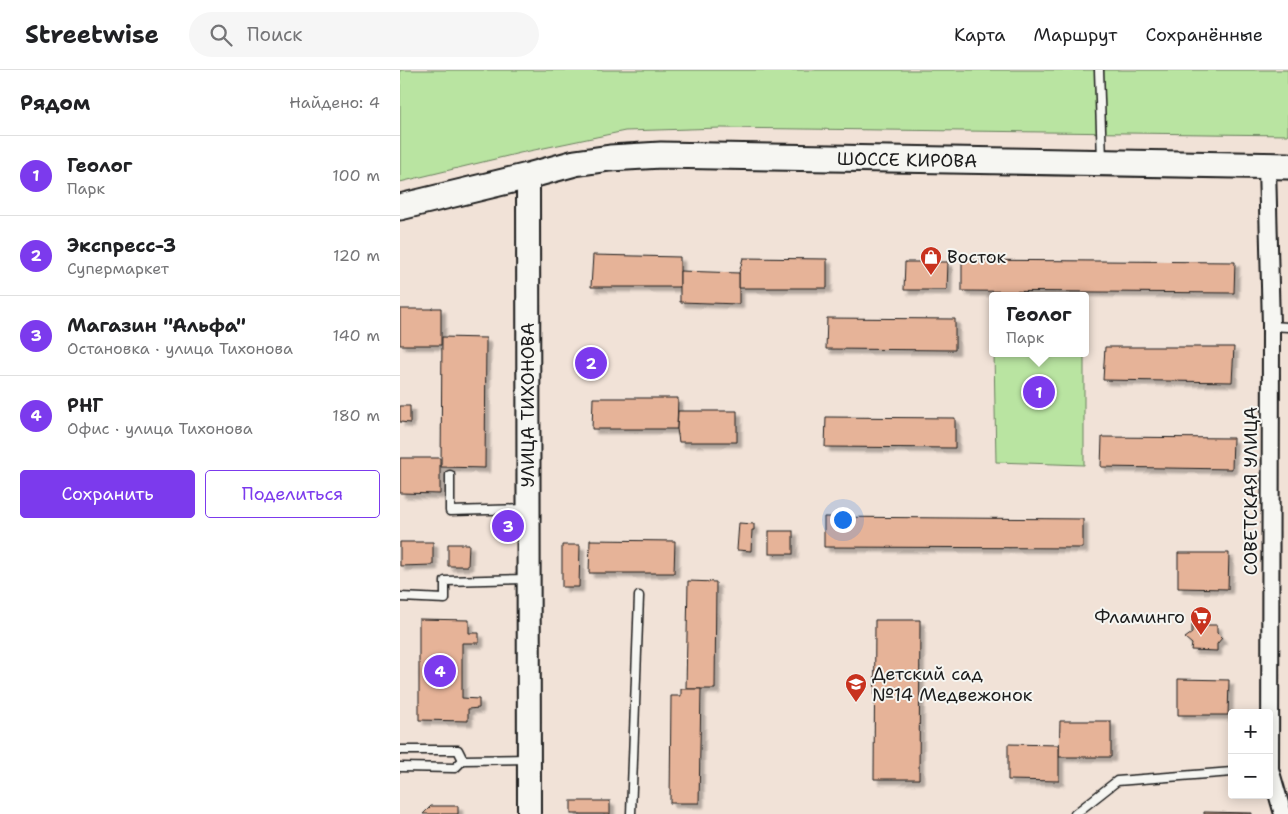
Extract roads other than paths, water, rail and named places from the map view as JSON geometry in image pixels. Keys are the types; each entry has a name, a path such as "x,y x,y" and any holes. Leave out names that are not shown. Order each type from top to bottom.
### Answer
{"main road":[{"name":"ШОССЕ КИРОВА","path":"400,207 575,163 592,160 661,156 1278,166"},
{"name":"УЛИЦА ТИХОНОВА","path":"528,176 529,814"}],"street":[{"name":"СОВЕТСКАЯ УЛИЦА","path":"1270,754 1271,326 1278,166"},
{"name":"СОВЕТСКАЯ УЛИЦА","path":"1273,779 1284,814"}],"lane":[{"path":"1099,70 1102,163"},
{"path":"1271,326 1288,327"},
{"path":"450,475 450,511 529,509"},
{"path":"400,598 445,599 445,580 529,579"},
{"path":"631,814 639,596"},
{"path":"400,750 458,750 463,760"},
{"path":"400,767 455,768 463,760 529,759"},
{"path":"1075,814 1117,781 1228,772"}],"place":[{"name":"Восток","path":"931,276"},
{"name":"Экспресс-3","path":"591,363"},
{"name":"Геолог","path":"1039,392"},
{"name":"Магазин \"Альфа\"","path":"508,526"},
{"name":"Фламинго","path":"1201,636"},
{"name":"РНГ","path":"440,671"},
{"name":"Детский сад №14 Медвежонок","path":"856,703"}]}
